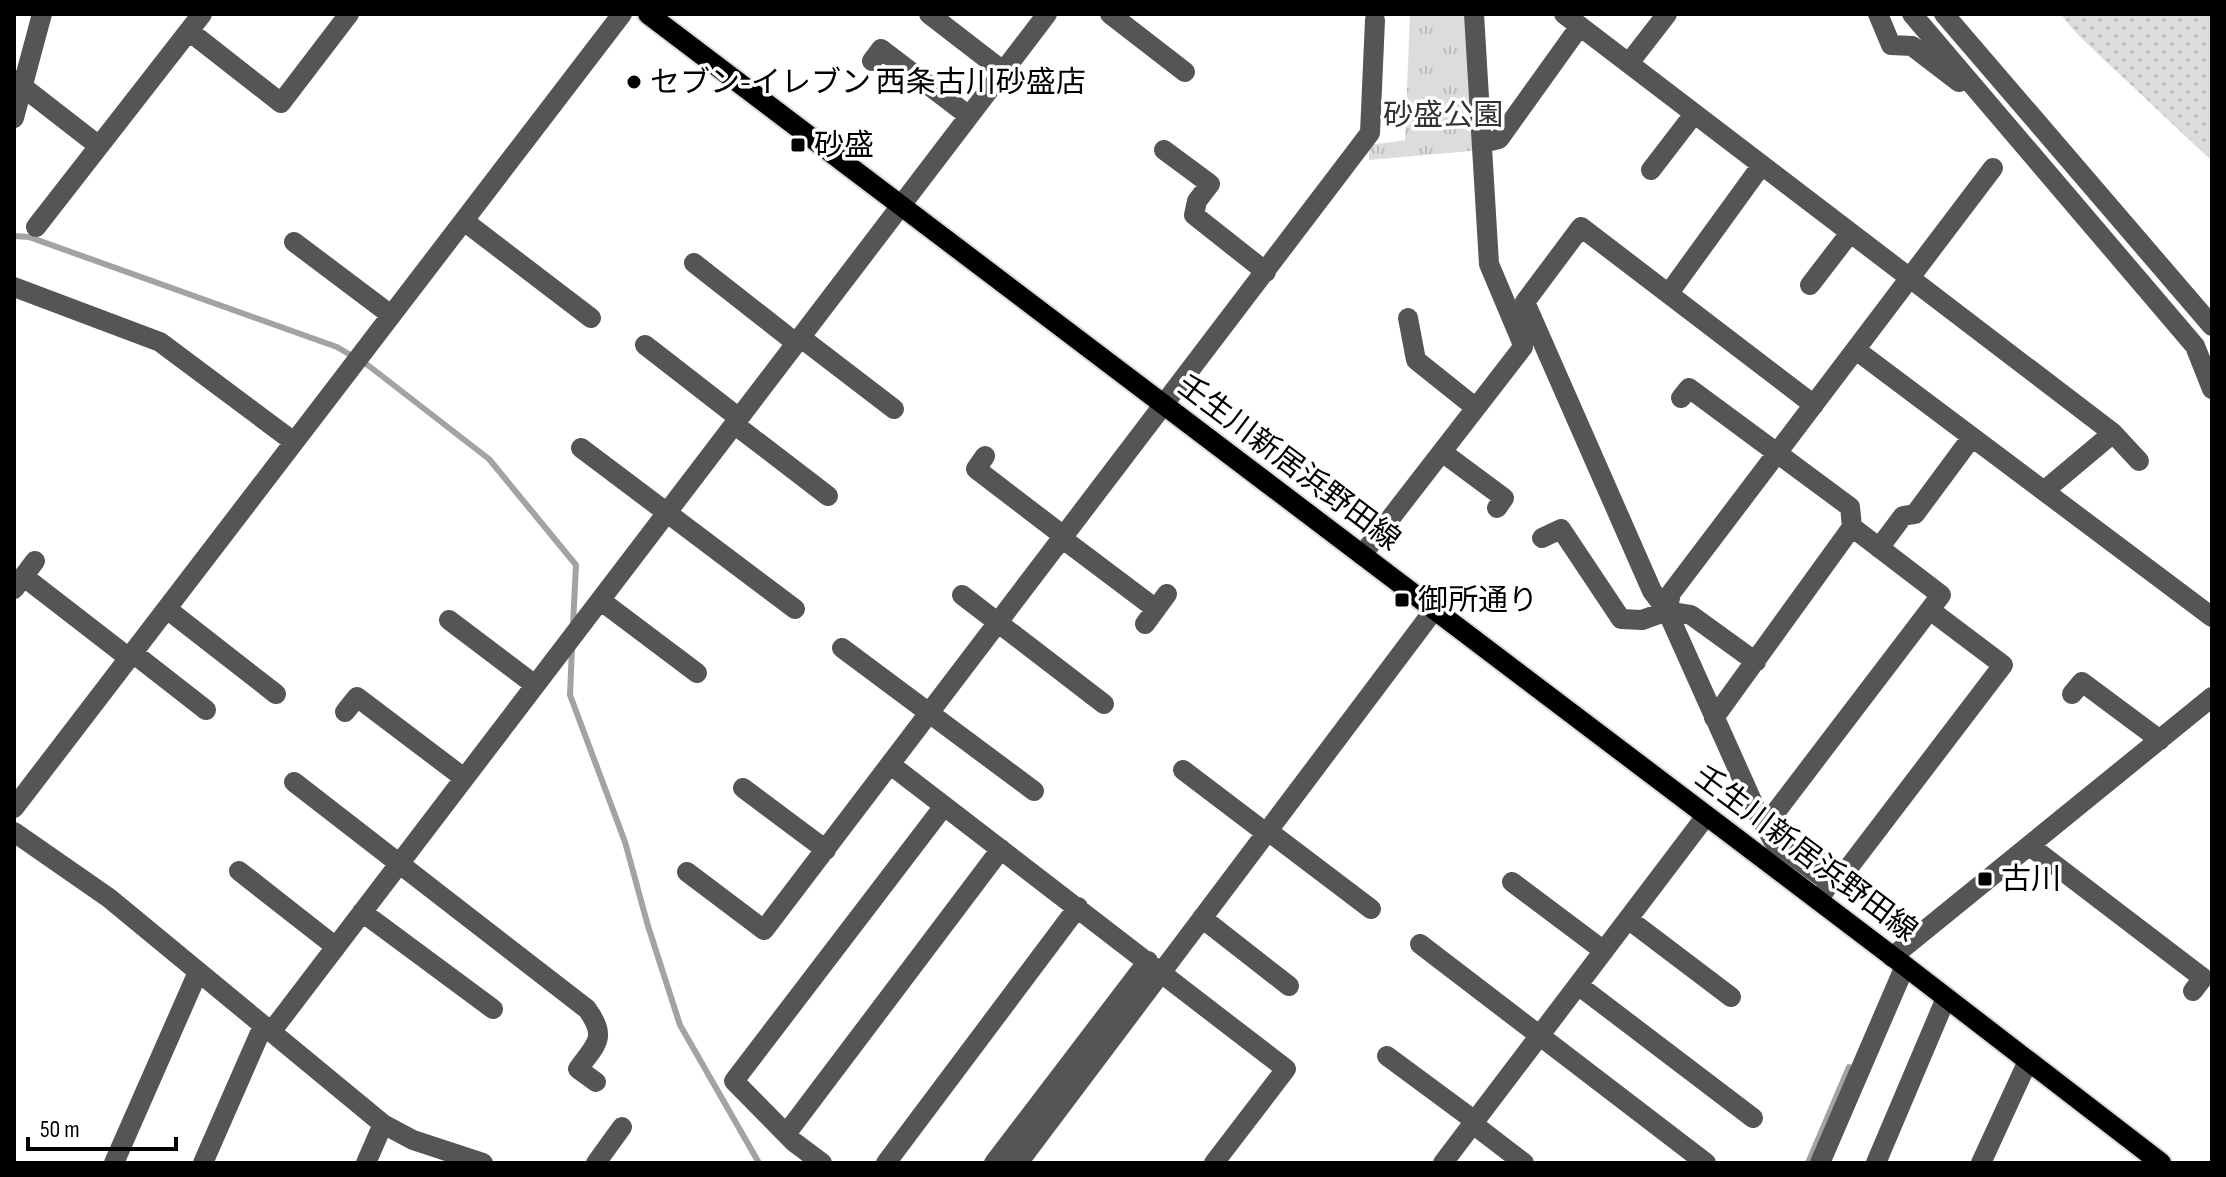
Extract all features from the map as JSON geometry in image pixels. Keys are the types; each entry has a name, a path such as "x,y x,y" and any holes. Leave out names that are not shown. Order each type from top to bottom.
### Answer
{"main road":[{"name":"壬生川新居浜野田線","path":"648,14 2161,1163"}],"street":[{"path":"14,118 18,83 42,14"},
{"path":"36,227 202,14"},
{"path":"189,31 281,103 349,14"},
{"path":"14,808 622,14"},
{"path":"929,14 1003,71"},
{"path":"203,1163 267,1029 336,947 1047,14"},
{"path":"1110,14 1185,72"},
{"path":"1474,14 1489,143 1489,264 1529,336 1652,591 1667,611 1714,718 1768,823 1774,842 1830,883 1818,900"},
{"path":"1629,63 1667,14"},
{"path":"1878,14 1891,45 1912,46 1991,106"},
{"path":"1912,14 2195,346 2212,389"},
{"path":"1944,14 2212,326"},
{"path":"687,872 764,930 1370,133 1375,20"},
{"path":"1489,143 1572,20 2113,433 2139,461"},
{"path":"872,61 881,49 969,116"},
{"path":"18,83 99,146"},
{"path":"1651,170 1694,114"},
{"path":"1164,150 1210,184 1197,201 1194,215 1266,272"},
{"path":"1669,293 1761,166"},
{"path":"1667,611 1671,593 1993,168"},
{"path":"464,221 591,318"},
{"path":"1362,555 1523,347 1529,336 1525,302 1581,227 1814,405"},
{"path":"1810,285 1850,233"},
{"path":"294,242 391,315"},
{"path":"694,263 894,409"},
{"path":"14,287 160,342 294,442"},
{"path":"1408,318 1416,360 1476,408"},
{"path":"645,345 828,496"},
{"path":"1856,350 2212,617"},
{"path":"1681,398 1689,388 1850,507 1852,527 1714,718"},
{"path":"2044,491 2113,433"},
{"path":"1879,548 1903,516 1915,514 1972,437"},
{"path":"581,448 795,609"},
{"path":"1442,452 1504,498 1497,508"},
{"path":"985,456 976,469 1156,609"},
{"path":"1768,823 1941,595 1852,527"},
{"path":"1542,538 1561,529 1621,619 1642,620 1667,611 1691,615 1756,662"},
{"path":"24,575 206,710"},
{"path":"962,595 1104,704"},
{"path":"600,600 697,673"},
{"path":"167,609 276,694"},
{"path":"994,1163 1060,1091 1155,966 1202,918 1434,610"},
{"path":"1768,823 1843,875 2003,665 1930,610"},
{"path":"449,620 535,685"},
{"path":"842,648 1034,791"},
{"path":"2072,694 2082,682 2160,740"},
{"path":"345,712 357,697 464,778"},
{"path":"1820,1163 1898,961 2030,846 2212,697"},
{"path":"891,765 1286,1069 1214,1163"},
{"path":"1183,770 1371,909"},
{"path":"294,782 587,1009 600,1030 599,1040 578,1069 596,1082"},
{"path":"743,788 826,850"},
{"path":"822,1163 786,1134 734,1081 944,806"},
{"path":"1443,1163 1706,816"},
{"path":"14,832 109,898 383,1124 396,1133 470,1161"},
{"path":"2030,846 2203,978 2193,991"},
{"path":"786,1134 1001,849"},
{"path":"239,871 336,947"},
{"path":"1512,882 1604,951"},
{"path":"886,1163 1078,907"},
{"path":"362,912 493,1009"},
{"path":"1202,918 1289,986"},
{"path":"1628,919 1731,997"},
{"path":"1420,944 1706,1163"},
{"path":"114,1163 198,972"},
{"path":"1578,985 1753,1118"},
{"path":"1876,1163 1946,998"},
{"path":"1387,1056 1524,1163"},
{"path":"1981,1163 2028,1061"},
{"path":"1018,1163 1060,1091"},
{"path":"366,1163 383,1124"},
{"path":"596,1163 622,1127"}],"green space":[{"name":"砂盛公園","path":"1410,14 1474,14 1482,150 1369,160 1369,145 1405,140"},
{"path":"2060,14 2212,14 2212,161 2080,37"}],"waterway":[{"path":"14,236 29,237 337,347 369,366 489,459 576,565 573,625"},
{"path":"572,648 570,695 625,842 680,1025 759,1163"},
{"path":"1808,1163 1849,1067"}],"place":[{"name":"セブン-イレブン 西条古川砂盛店","path":"634,82"},
{"name":"砂盛","path":"798,145"},
{"name":"御所通り","path":"1402,600"},
{"name":"古川","path":"1985,879"}]}
